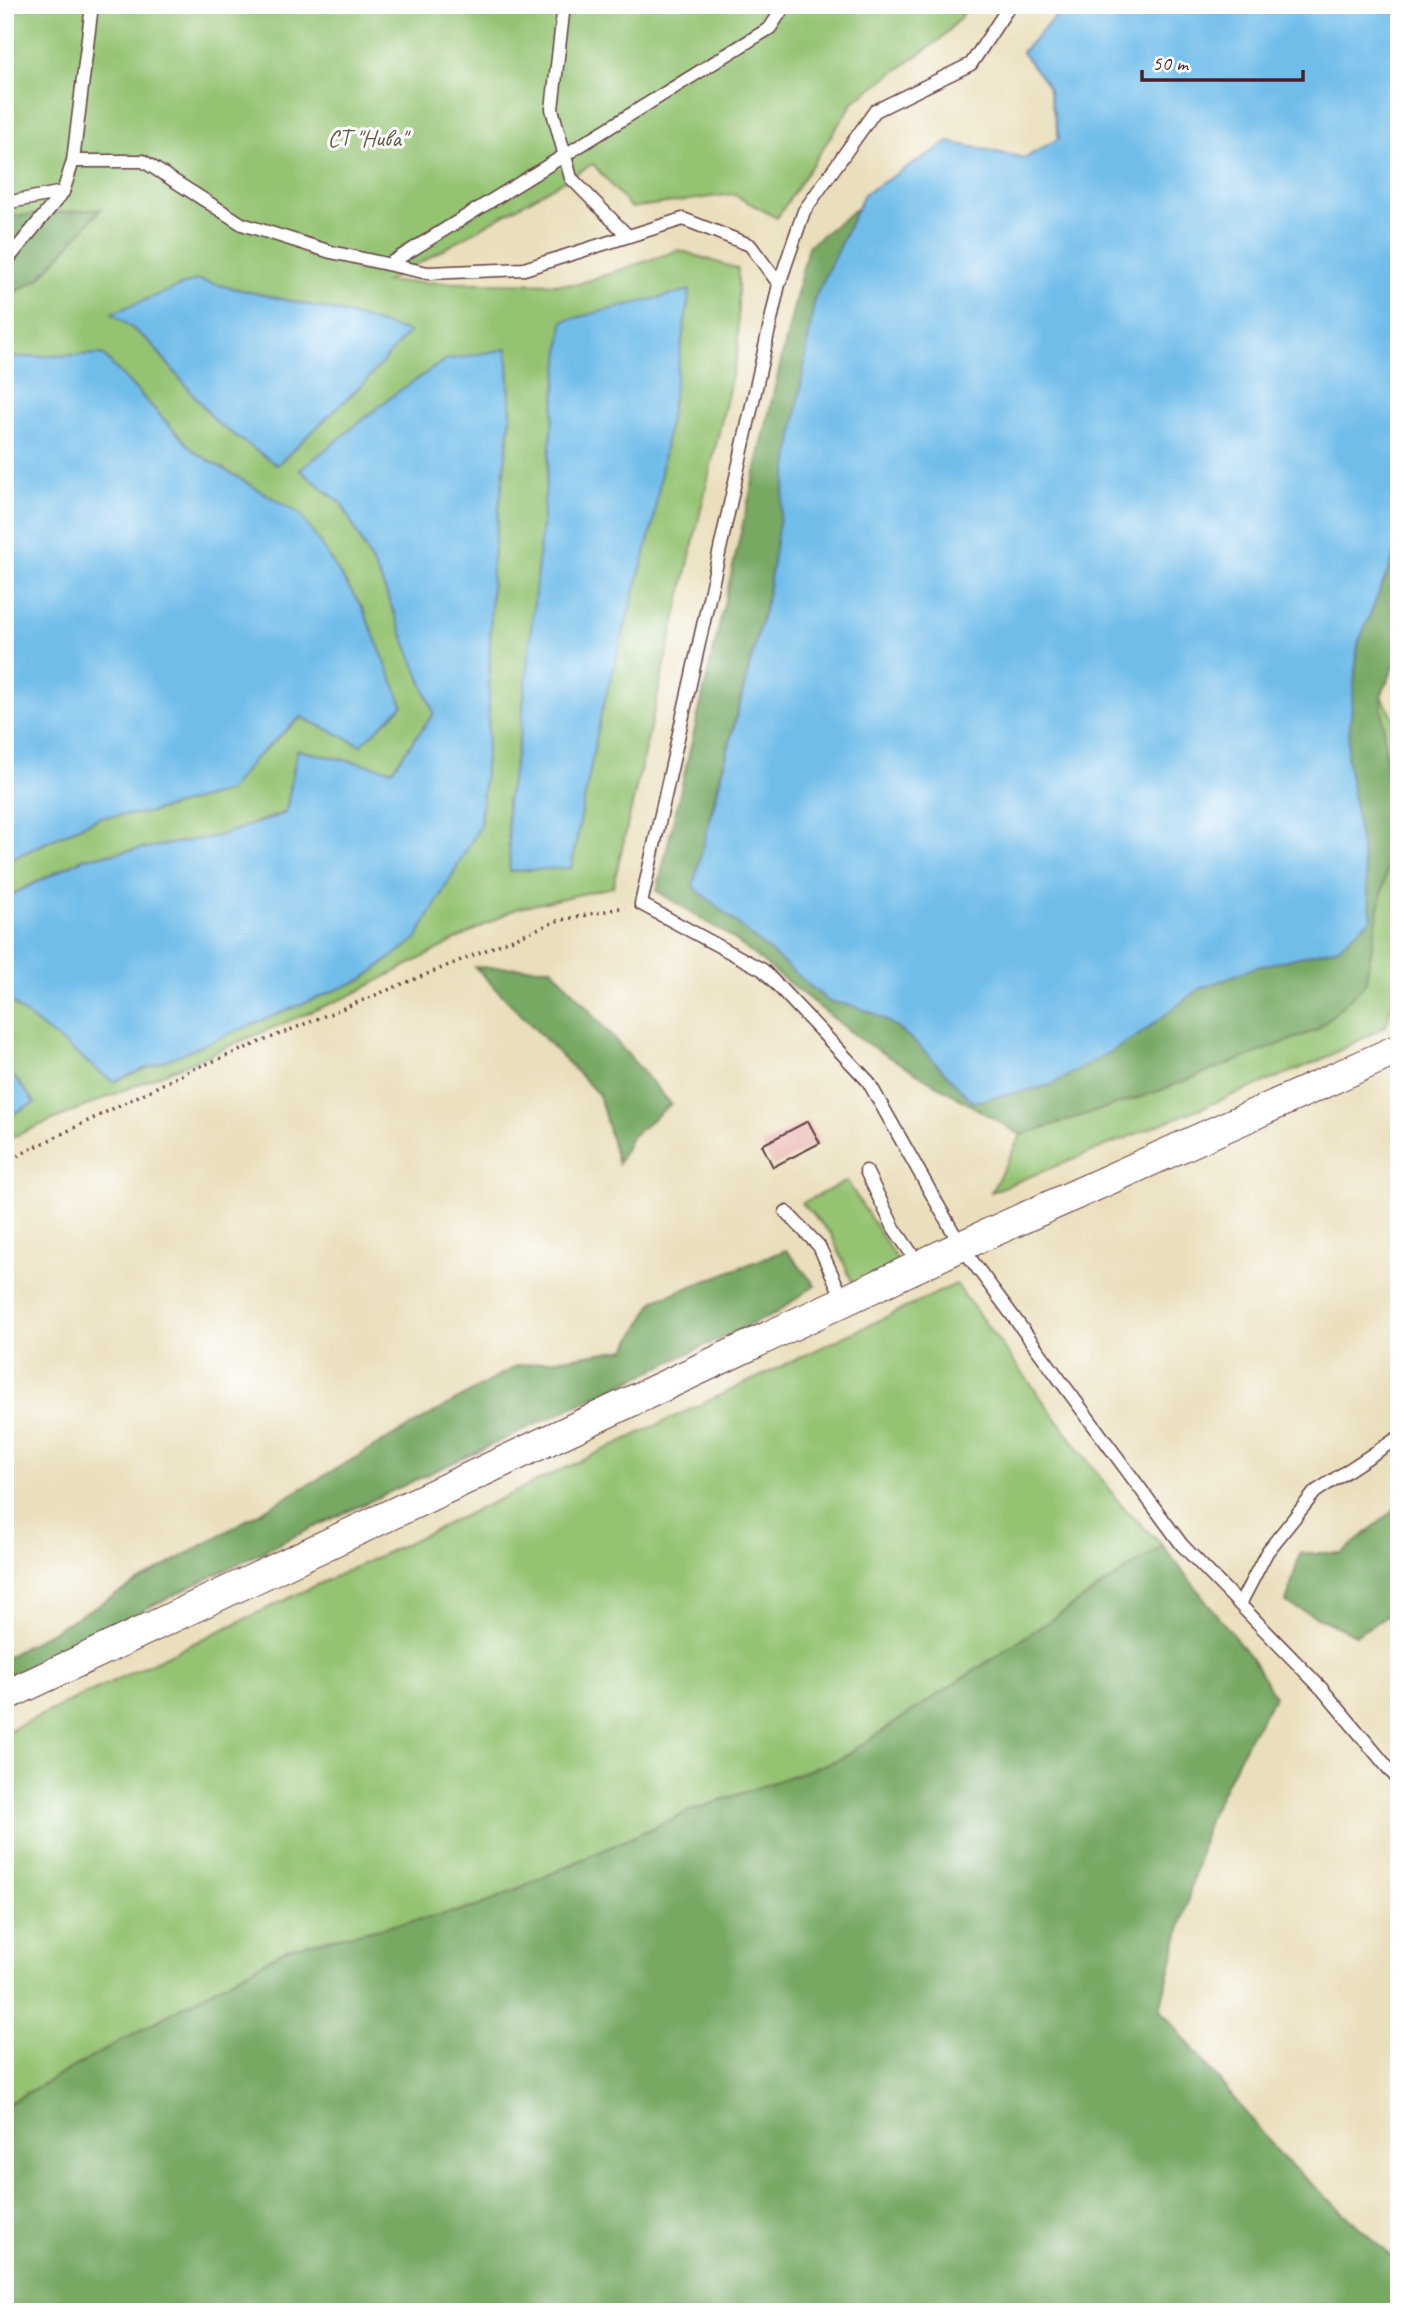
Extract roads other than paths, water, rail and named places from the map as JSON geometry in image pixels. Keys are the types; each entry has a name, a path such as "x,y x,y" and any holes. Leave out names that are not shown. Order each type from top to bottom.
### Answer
{"street":[{"path":"5,1696 844,1301 1399,1049"}],"lane":[{"path":"5,262 63,192 73,161 92,5"},
{"path":"564,5 552,109 571,178 628,236"},
{"path":"389,264 770,28 785,5"},
{"path":"1010,5 971,64 875,111 804,211 779,284 640,904 763,970 868,1081 961,1247 1182,1545 1322,1689 1399,1781"},
{"path":"73,161 143,161 242,223 331,251 428,273 524,269 683,219 750,246 779,284"},
{"path":"5,203 63,192"},
{"path":"866,1171 894,1228 920,1266"},
{"path":"786,1212 819,1246 844,1301"},
{"path":"1240,1604 1267,1552 1315,1492 1399,1437"}],"water":[{"path":"1066,5 1399,6 1399,544 1358,644 1347,756 1372,918 1337,948 1253,968 1199,989 1136,1037 1051,1085 973,1102 909,1037 873,1013 829,1002 693,886 767,599 815,298 864,194 949,142 1025,158 1059,138 1048,86 1022,52"},
{"path":"196,280 340,312 409,332 367,380 277,465 217,423 150,342 112,313"},
{"path":"690,290 653,524 601,714 571,868 510,871 507,802 520,736 563,321"},
{"path":"507,349 511,415 492,564 488,734 480,826 416,939 363,979 113,1082 21,1011 5,995 5,898 85,858 219,836 286,813 297,750 392,770 434,713 381,580 342,504 300,470 396,393 446,360"},
{"path":"102,354 195,452 301,515 363,609 403,705 361,745 301,717 253,760 229,791 147,813 100,817 5,862 5,358"},
{"path":"5,1066 35,1103 5,1117"}],"park label":[{"name":"СТ \"Нива\"","path":"367,138"}]}
